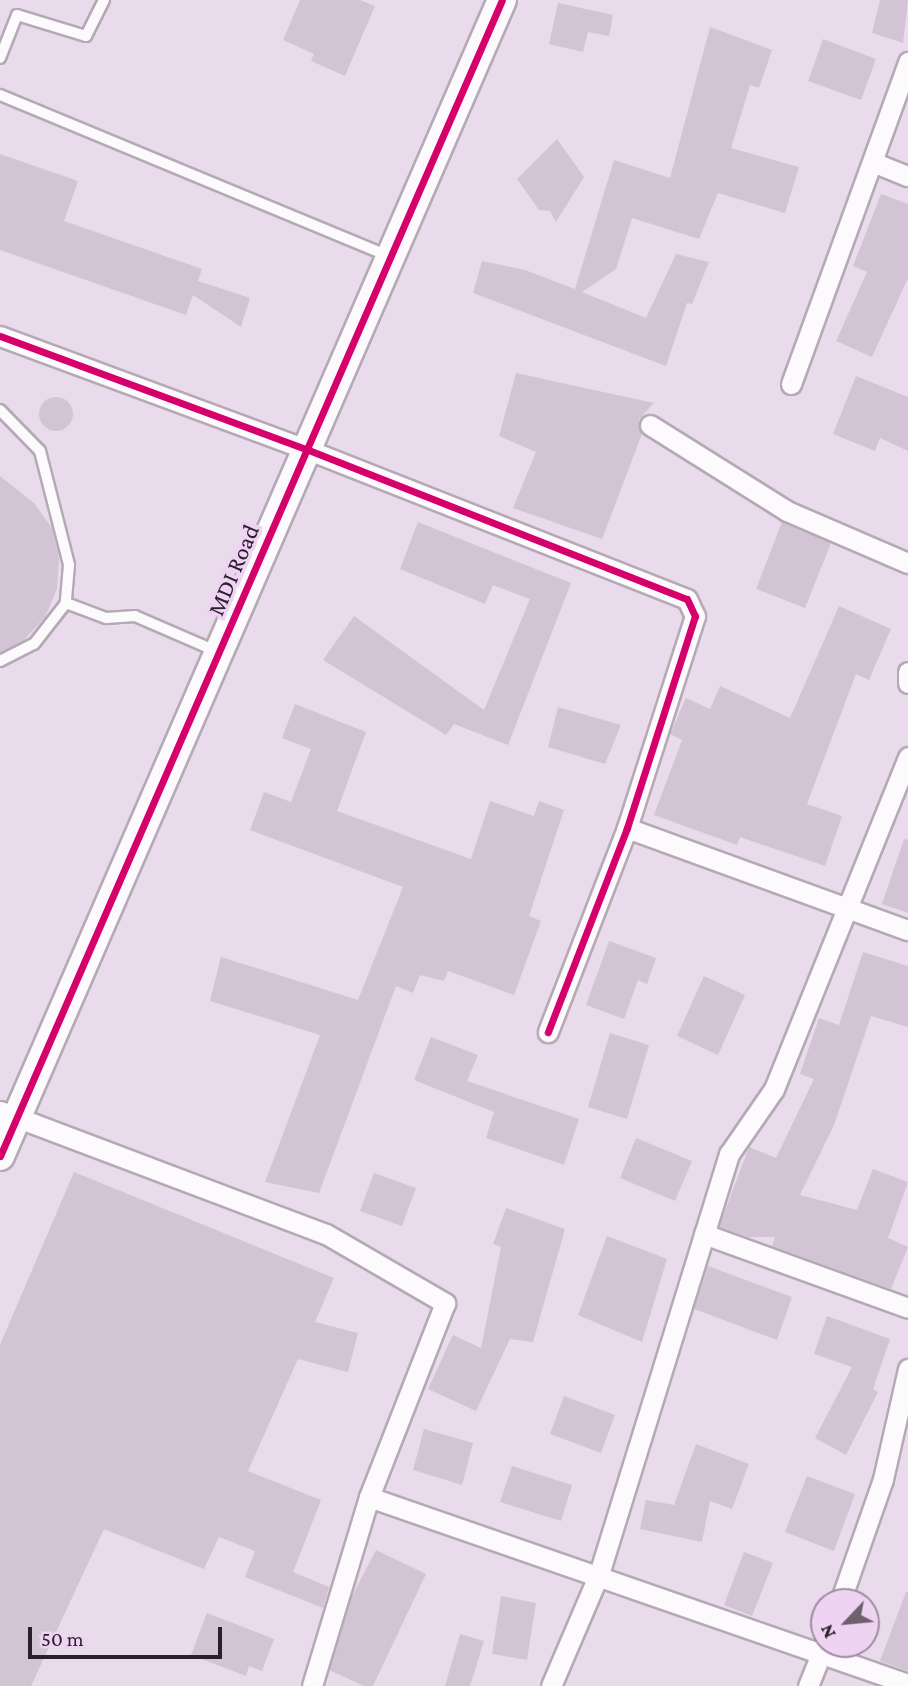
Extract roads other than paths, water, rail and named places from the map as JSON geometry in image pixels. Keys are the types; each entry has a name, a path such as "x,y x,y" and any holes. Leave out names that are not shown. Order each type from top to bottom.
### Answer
{"street":[{"name":"MDI Road","path":"0,1156 8,1115 218,652 502,0"},
{"path":"791,384 875,163 908,62"},
{"path":"875,163 908,176"},
{"path":"0,336 306,449 687,599 695,617 627,828 548,1032"},
{"path":"650,425 787,512 908,563"},
{"path":"908,671 908,683"},
{"path":"551,1686 599,1574 729,1154 774,1089 908,757"},
{"path":"627,828 908,930"},
{"path":"8,1115 326,1234 444,1303 369,1496 312,1686"},
{"path":"704,1234 908,1308"},
{"path":"845,1588 883,1479 908,1369"},
{"path":"369,1496 810,1644"},
{"path":"808,1686 820,1658"},
{"path":"846,1658 908,1684"}],"lane":[{"path":"0,58 17,15 86,37 104,0"},
{"path":"0,95 390,257"},
{"path":"0,410 40,451 67,552 66,603 34,644 0,661"},
{"path":"66,603 106,618 135,616 218,652"}]}
